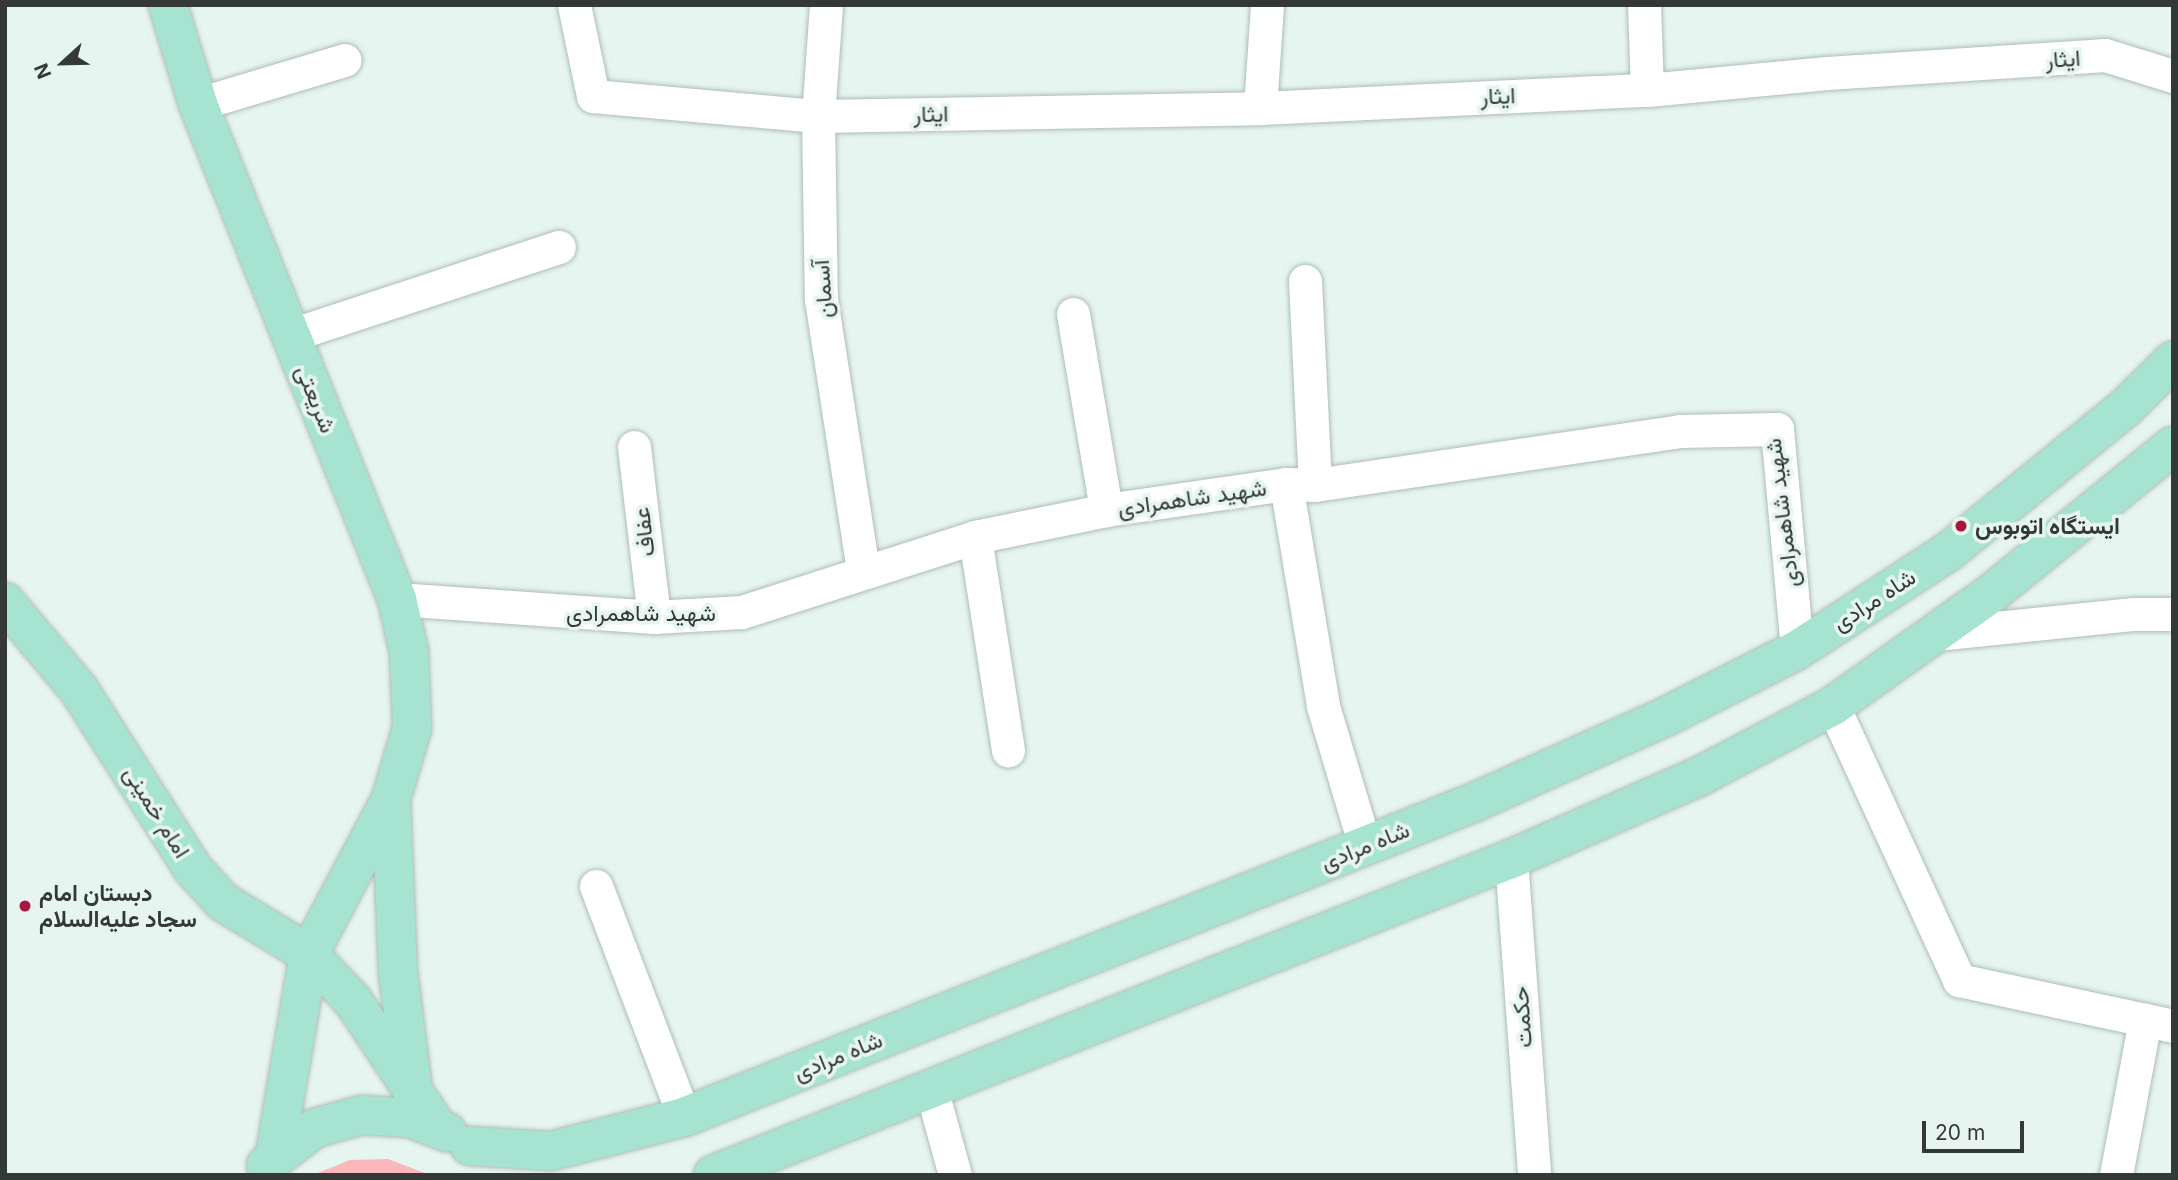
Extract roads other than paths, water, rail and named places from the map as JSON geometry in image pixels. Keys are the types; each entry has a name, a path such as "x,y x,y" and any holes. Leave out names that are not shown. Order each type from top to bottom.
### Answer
{"main road":[{"name":"شریعتی","path":"168,5 198,104 397,599 409,652 412,728 391,799"},
{"name":"شاه مرادی","path":"470,1146 551,1151 684,1117 1365,846 1667,716 1797,650 1948,552 2124,409 2173,360"},
{"path":"713,1175 1510,859 1702,775 1833,706 1936,634 2173,446"},
{"name":"امام خمینی","path":"5,602 79,691 193,869 222,902 309,954 353,1001 437,1127"},
{"path":"266,1165 309,954 391,799"},
{"path":"391,799 398,972 413,1092"},
{"path":"266,1165 315,1128 362,1115 410,1118 437,1127 470,1146 499,1175"}],"street":[{"name":"ایثار","path":"574,5 593,96 818,116 1259,108 1647,90 1827,73 2105,55 2173,76"},
{"name":"آسمان","path":"826,5 818,116 821,299 863,570"},
{"path":"1259,108 1268,5"},
{"path":"1644,5 1647,90"},
{"path":"198,104 345,60"},
{"path":"290,335 559,247"},
{"path":"1306,281 1301,484 1323,706 1365,846"},
{"path":"1073,314 1106,510"},
{"name":"شهید شاهمرادی","path":"397,599 654,617 742,612 863,570 975,537 1106,510 1679,431 1777,429 1797,650"},
{"name":"عفاف","path":"634,447 654,617"},
{"path":"975,537 1008,750"},
{"path":"1936,634 2134,614 2173,614"},
{"path":"1833,706 1959,980 2159,1023 2116,1175"},
{"name":"حکمت","path":"1510,859 1534,1175"},
{"path":"596,886 684,1117"},
{"path":"931,1088 954,1175"}],"place":[{"name":"ایستگاه اتوبوس","path":"1961,526"},
{"name":"دبستان امام سجاد علیه‌السلام","path":"25,906"}]}
